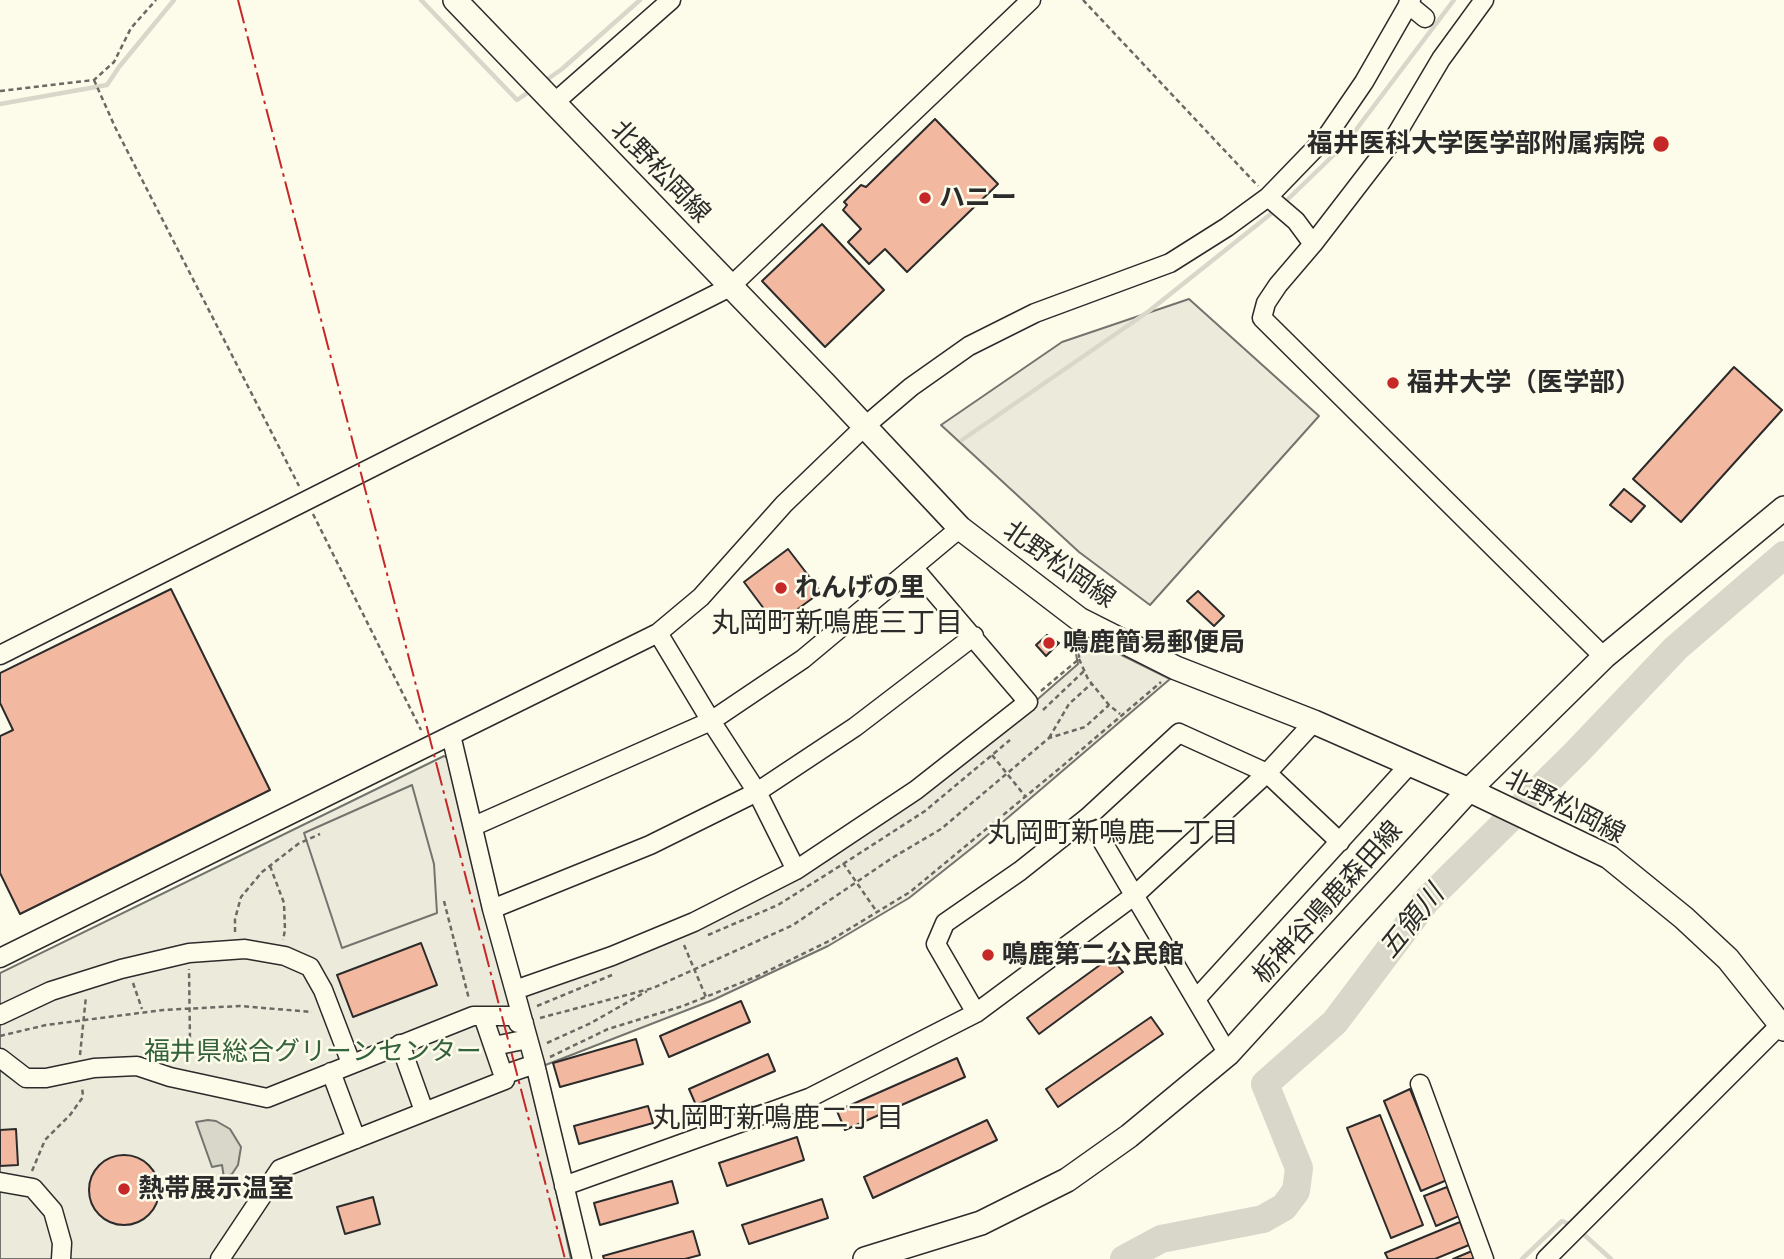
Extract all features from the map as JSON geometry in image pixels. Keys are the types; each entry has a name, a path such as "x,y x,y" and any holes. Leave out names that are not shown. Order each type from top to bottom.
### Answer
{"main road":[{"name":"北野松岡線","path":"455,0 960,528 1079,619 1177,668 1314,722 1469,790 1609,857 1684,918 1728,959 1783,1025"},
{"name":"栃神谷鳴鹿森田線","path":"865,1259 981,1223 1067,1180 1129,1136 1228,1054 1469,790 1604,657 1784,508"}],"street":[{"path":"555,102 671,0"},
{"path":"0,655 730,286 1031,0"},
{"path":"1484,0 1441,59 1393,140 1278,285 1266,303 1262,318 1604,657"},
{"path":"0,958 658,633 701,597 784,504 863,427 911,387 969,346 1035,313 1170,263 1268,197 1327,136 1364,82 1410,2 1425,18"},
{"path":"1268,197 1296,221 1313,244"},
{"path":"474,826 711,721 803,659 960,528"},
{"path":"515,990 612,956 677,929 796,870 916,790 1028,702 913,567"},
{"path":"658,633 757,792 796,870"},
{"path":"492,909 650,845 757,792 855,727 974,636"},
{"path":"564,1186 809,1098 976,1013 1135,895 1268,773 1314,722"},
{"path":"976,1013 936,944 945,923 1020,871 1088,817 1179,733 1268,773 1340,842"},
{"path":"451,735 492,909 529,1044 582,1259"},
{"path":"1196,999 1410,764"},
{"path":"1088,817 1228,1054"},
{"path":"0,1015 51,991 128,967 184,954 245,949 280,955 310,967 324,990 351,1063"},
{"path":"0,1058 26,1078 46,1078 94,1069 137,1066 184,1080 267,1098 351,1063 478,1016 516,1016 529,1044"},
{"path":"220,1259 280,1169 505,1080 494,1046 478,1016"},
{"path":"1546,1259 1783,1025"},
{"path":"400,1044 424,1111"},
{"path":"494,1046 529,1044"},
{"path":"503,1075 529,1044"},
{"path":"331,1072 356,1139"},
{"path":"1420,1084 1484,1259"},
{"path":"0,1182 33,1188 53,1211 62,1243 61,1259"}],"path":[{"path":"0,92 94,80 114,62 131,28 156,0"},
{"path":"1083,0 1268,197"},
{"path":"94,80 115,127 429,746"},
{"path":"1079,619 1079,659 1091,684 1109,705 1122,715"},
{"path":"1028,702 1079,659"},
{"path":"529,1044 608,1029 706,997 758,976 831,940 910,892 1177,668"},
{"path":"529,1044 793,925 941,829 1049,738 1069,704 1091,684"},
{"path":"1049,738 1085,727 1109,705"},
{"path":"979,740 1025,796"},
{"path":"236,949 235,919 241,897 262,872 298,844 320,834"},
{"path":"831,846 877,912"},
{"path":"270,866 284,903 285,930 280,955"},
{"path":"444,901 478,1016"},
{"path":"677,929 706,997"},
{"path":"184,954 191,973 190,1040 184,1080"},
{"path":"128,967 142,1009"},
{"path":"529,1044 591,1023 653,988"},
{"path":"0,1036 46,1025 190,1008 240,1006 297,1009 333,1015"}],"green space":[{"name":"福井県総合グリーンセンター","path":"1071,630 1170,679 977,844 909,898 828,946 713,1000 530,1071 571,1259 0,1259 0,973 444,756 451,760 515,1000 670,942 828,860 908,805 976,753 1078,664"}],"shaded area":[{"path":"1189,299 1319,416 1150,605 1079,552 941,425 1062,342"},
{"path":"412,785 434,864 437,913 342,948 304,833"},
{"path":"216,1121 230,1129 241,1147 238,1165 232,1174 224,1178 222,1165 212,1167 196,1122"}],"building":[{"path":"935,119 998,184 907,272 885,249 869,264 848,242 861,229 843,210 847,205 844,202 861,185 866,187"},
{"path":"822,224 884,290 825,347 762,281"},
{"path":"1734,367 1782,410 1681,522 1633,479"},
{"path":"1624,489 1645,506 1631,522 1610,505"},
{"path":"788,549 821,592 776,625 744,582"},
{"path":"171,589 270,790 20,914 0,873 0,736 13,730 0,703 0,673"},
{"path":"1198,591 1224,616 1214,626 1187,601"},
{"path":"1047,635 1059,643 1046,656 1036,645"},
{"path":"421,943 437,985 353,1017 337,975"},
{"path":"1111,957 1123,972 1039,1034 1027,1018"},
{"path":"741,1001 750,1022 669,1057 660,1036"},
{"path":"1151,1017 1163,1034 1058,1107 1046,1089"},
{"path":"636,1039 643,1064 560,1087 553,1063"},
{"path":"768,1054 775,1071 696,1105 689,1089"},
{"path":"957,1058 965,1077 845,1130 837,1111"},
{"path":"1410,1089 1447,1180 1421,1191 1384,1101"},
{"path":"648,1106 653,1123 579,1144 574,1126"},
{"path":"1380,1115 1423,1225 1391,1238 1347,1128"},
{"path":"987,1120 997,1140 873,1198 864,1177"},
{"path":"16,1129 18,1165 0,1166 0,1130"},
{"path":"797,1137 804,1160 727,1186 719,1163"},
{"name":"熱帯展示温室","path":"124,1155 149,1165 159,1190 149,1215 124,1225 99,1215 89,1190 99,1165"},
{"path":"672,1181 678,1203 600,1225 594,1203"},
{"path":"1447,1187 1459,1216 1436,1226 1424,1196"},
{"path":"373,1197 380,1224 345,1234 337,1207"},
{"path":"822,1199 828,1218 749,1244 742,1225"},
{"path":"1460,1222 1469,1245 1435,1259 1388,1259 1385,1253"},
{"path":"693,1231 700,1255 685,1259 604,1259 603,1256"},
{"path":"1472,1251 1475,1259 1453,1259"}],"waterway":[{"path":"0,104 107,85 174,0"},
{"path":"421,0 517,100 532,90"},
{"path":"545,81 640,0"},
{"path":"1284,203 1346,143 1454,0"},
{"path":"962,440 1149,311 1277,209"},
{"name":"五領川","path":"1124,1259 1161,1239 1263,1219 1284,1207 1296,1191 1299,1168 1265,1084 1335,1022 1426,901 1577,752 1676,648 1784,555"},
{"path":"1522,1259 1562,1221 1573,1226"},
{"path":"1580,1231 1611,1259"}],"power":[{"path":"238,0 565,1259"}],"place":[{"name":"福井医科大学医学部附属病院","path":"1661,144"},
{"name":"ハニー","path":"925,198"},
{"name":"福井大学（医学部）","path":"1393,383"},
{"name":"れんげの里","path":"781,588"},
{"name":"鳴鹿簡易郵便局","path":"1049,643"},
{"name":"鳴鹿第二公民館","path":"988,955"},
{"name":"熱帯展示温室","path":"124,1189"}],"district":[{"name":"丸岡町新鳴鹿三丁目","path":"837,624"},
{"name":"丸岡町新鳴鹿一丁目","path":"1113,834"},
{"name":"丸岡町新鳴鹿二丁目","path":"778,1119"}]}
